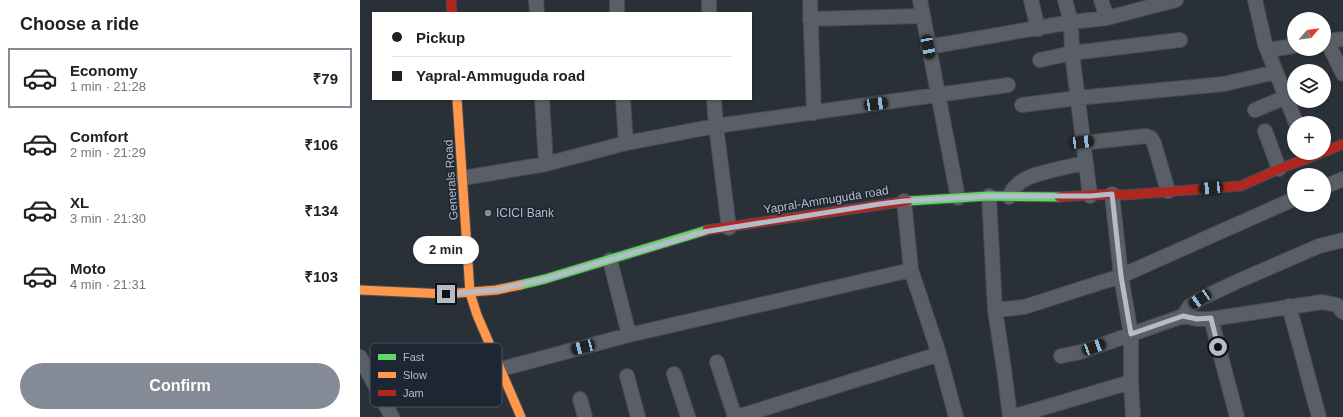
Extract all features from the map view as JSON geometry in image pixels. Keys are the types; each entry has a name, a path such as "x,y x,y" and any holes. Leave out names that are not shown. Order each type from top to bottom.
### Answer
{"main road":[{"path":"451,0 452,12"},
{"name":"Generals Road","path":"457,100 470,293 477,315 489,343"},
{"name":"Yapral-Ammuguda road","path":"1331,148 1343,144"},
{"name":"Yapral-Ammuguda road","path":"360,290 446,294 496,290 545,279 703,232 904,201 989,196 1125,195 1241,186 1301,160"},
{"name":"Generals Road","path":"502,371 521,417"}],"street":[{"path":"536,0 537,12"},
{"path":"616,0 617,12"},
{"path":"709,0 709,12"},
{"path":"810,0 814,113"},
{"path":"920,0 937,96 958,198"},
{"path":"1031,0 1038,29"},
{"path":"1065,0 1071,22 1072,53 1090,196"},
{"path":"1101,0 1107,18"},
{"path":"928,47 1038,29 1071,22 1107,18 1135,5 1176,0"},
{"path":"1258,0 1268,50 1293,116"},
{"path":"810,19 922,16"},
{"path":"1331,41 1343,39"},
{"path":"1040,60 1072,53 1180,40"},
{"path":"1268,50 1287,47"},
{"path":"1331,51 1343,74"},
{"path":"1022,105 1077,98 1224,84 1276,72"},
{"path":"463,178 546,164 626,143 716,126 1008,85"},
{"path":"1256,110 1286,97"},
{"path":"542,100 546,164"},
{"path":"623,100 626,143"},
{"path":"714,100 729,228"},
{"path":"1265,131 1279,169"},
{"path":"1082,142 1146,136 1151,138 1154,143 1168,191"},
{"path":"1010,197 1016,185 1025,179 1085,163"},
{"path":"1331,184 1343,180"},
{"path":"1112,194 1121,276 1131,334 1133,417"},
{"path":"989,196 995,310 1011,417 1131,382"},
{"path":"904,201 911,270 938,354 956,417"},
{"path":"995,310 1024,307 1121,276 1287,203"},
{"path":"1183,316 1190,306 1200,299 1320,246 1343,240"},
{"path":"610,260 629,335"},
{"path":"502,369 629,335 911,270"},
{"path":"1061,356 1081,352 1183,316 1197,319 1211,318 1322,302 1337,305 1343,312"},
{"path":"1290,306 1319,417"},
{"path":"1211,318 1237,417"},
{"path":"718,362 736,417 938,354"},
{"path":"360,357 370,376"},
{"path":"674,374 688,417"},
{"path":"627,376 638,417"},
{"path":"580,399 585,417"},
{"path":"387,407 392,417"}],"traffic: fast":[{"path":"908,201 989,196 1059,197"},
{"path":"520,285 545,279 707,230"}],"traffic: slow":[{"path":"457,100 470,293 477,315 489,343"},
{"path":"360,290 446,294 496,290 520,285"},
{"path":"502,373 521,417"}],"traffic: jam":[{"path":"451,0 452,12"},
{"path":"1331,149 1343,144"},
{"path":"1059,197 1112,194 1125,195 1241,186 1303,160"},
{"path":"707,230 908,201"}],"place":[{"name":"ICICI Bank","path":"488,213"}],"route":[{"path":"446,294 496,290 545,279 703,232 880,204 904,201 989,196 1040,197 1112,194 1121,276 1131,334 1183,316 1197,319 1211,318 1218,347"}]}
